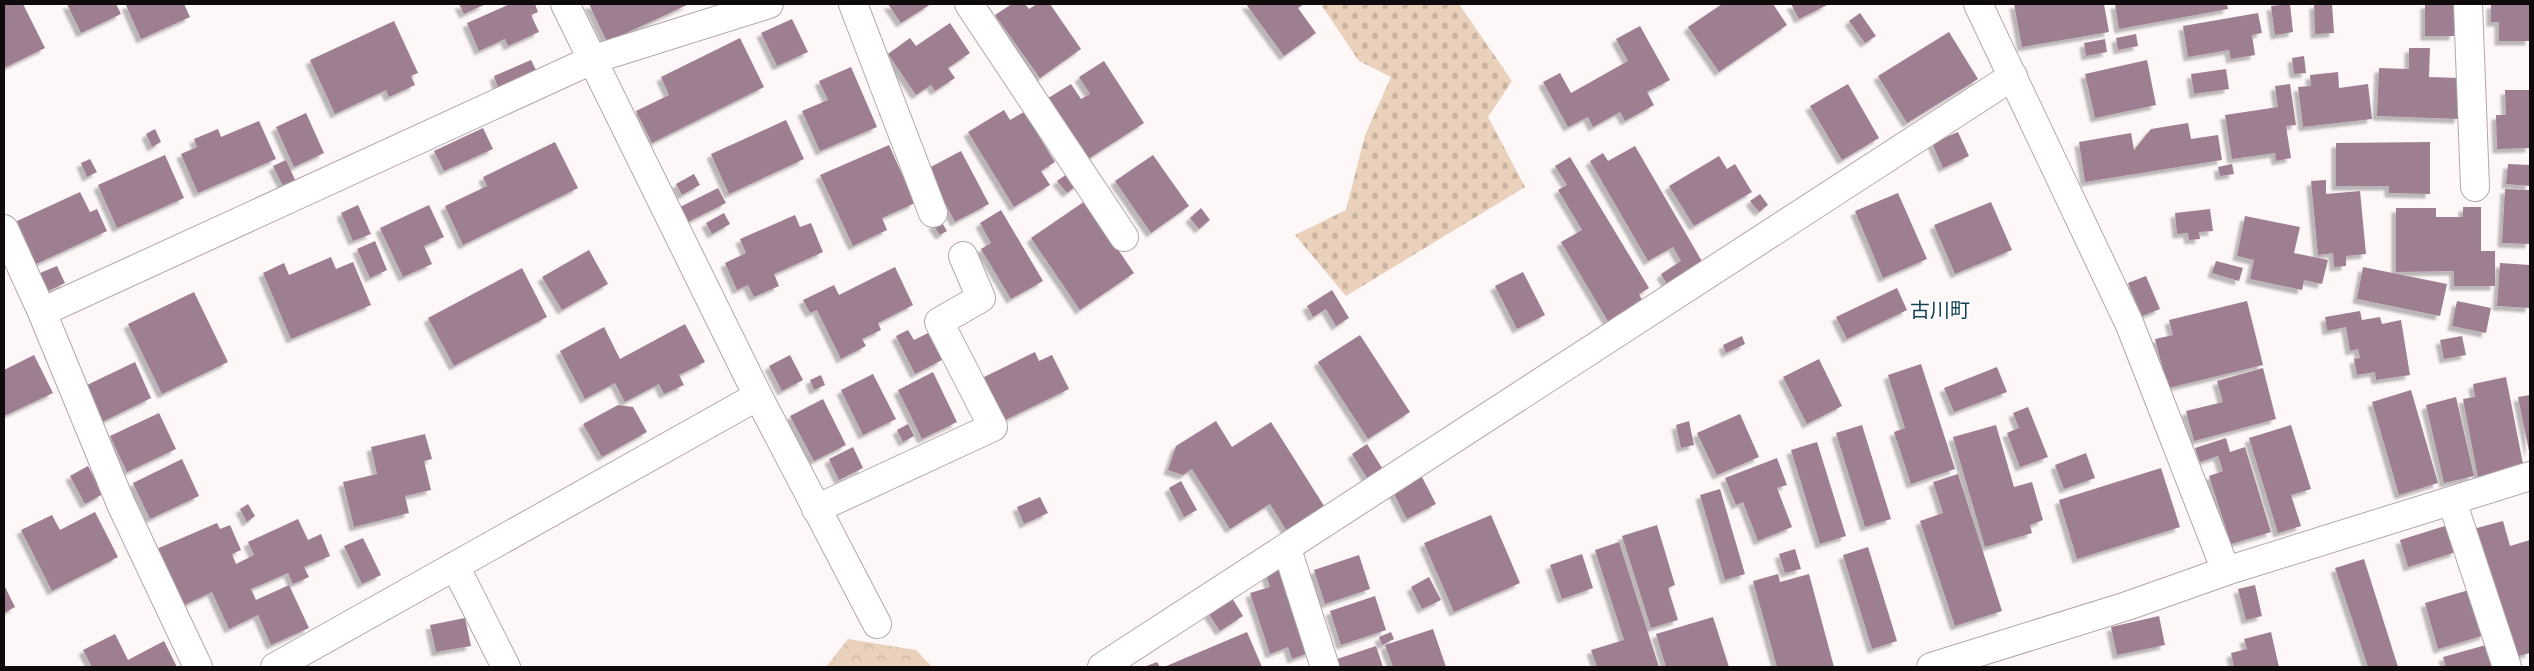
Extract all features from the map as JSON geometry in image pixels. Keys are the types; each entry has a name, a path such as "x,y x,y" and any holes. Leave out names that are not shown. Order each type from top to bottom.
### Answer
{"street":[{"path":"565,4 594,59 758,396 877,624"},
{"path":"42,312 594,59 769,4"},
{"path":"853,4 934,213"},
{"path":"969,4 1124,237"},
{"path":"1978,4 2130,325 2226,571"},
{"path":"2468,4 2475,187"},
{"path":"1102,667 1287,549 2013,76"},
{"path":"4,229 42,312 121,504 198,667"},
{"path":"816,509 993,427 939,322 981,298 963,256"},
{"path":"275,667 758,396"},
{"path":"1931,667 2127,606 2226,571 2530,476"},
{"path":"2452,501 2506,667"},
{"path":"1287,549 1325,667"},
{"path":"455,566 506,667"}],"green space":[{"path":"1326,4 1459,4 1512,81 1488,117 1525,187 1346,296 1295,235 1346,210 1365,135 1391,77 1359,61 1322,6"},
{"path":"848,639 916,650 932,667 826,667"}],"building":[{"path":"4,4 23,4 45,48 4,68"},
{"path":"67,4 116,4 121,14 81,33"},
{"path":"184,4 190,17 141,39 126,5"},
{"path":"459,4 486,4 464,14"},
{"path":"510,4 535,4 538,12 531,15 539,32 508,46 505,39 479,51 467,23"},
{"path":"589,4 689,4 607,42"},
{"path":"888,4 931,4 901,23"},
{"path":"1012,4 1025,4 1029,9 1037,4 1050,4 1081,49 1040,78 995,15"},
{"path":"1246,4 1304,4 1298,8 1316,33 1284,56"},
{"path":"1722,4 1773,4 1787,25 1719,72 1688,27"},
{"path":"1791,4 1829,4 1799,19"},
{"path":"2014,4 2104,4 2109,32 2022,47"},
{"path":"2115,4 2227,4 2228,9 2119,29"},
{"path":"2290,4 2293,32 2275,35 2271,6"},
{"path":"2314,4 2332,4 2334,33 2315,34"},
{"path":"2425,4 2454,4 2454,36 2425,36"},
{"path":"2491,4 2530,4 2530,41 2499,41 2499,22 2491,22"},
{"path":"1860,13 1876,36 1865,43 1849,21"},
{"path":"2258,13 2262,33 2252,35 2255,55 2231,59 2229,50 2188,57 2183,26"},
{"path":"792,19 808,52 777,66 761,33"},
{"path":"394,21 418,73 411,76 415,85 389,97 386,90 335,114 310,60"},
{"path":"950,23 970,53 948,68 955,78 935,91 931,85 916,95 888,54 910,38 916,46"},
{"path":"1640,26 1670,80 1647,92 1654,105 1625,121 1620,112 1593,127 1588,117 1568,127 1543,82 1560,73 1571,93 1628,61 1616,39"},
{"path":"1949,32 1978,79 1907,123 1878,76"},
{"path":"2136,34 2138,46 2118,50 2116,38"},
{"path":"740,38 764,87 652,143 636,111 669,95 661,77"},
{"path":"2105,39 2107,52 2086,56 2084,43"},
{"path":"2409,48 2430,48 2429,77 2460,78 2459,119 2377,116 2379,68 2409,69"},
{"path":"2304,56 2306,73 2294,74 2292,58"},
{"path":"531,60 538,74 499,90 494,76"},
{"path":"2147,60 2156,105 2095,118 2085,74"},
{"path":"1104,61 1144,123 1085,161 1045,100 1071,84 1081,99 1090,94 1079,77"},
{"path":"851,67 877,127 820,151 802,111 828,100 819,81"},
{"path":"2226,69 2229,89 2194,94 2191,74"},
{"path":"2338,72 2339,88 2368,84 2372,119 2303,127 2298,87 2311,86 2310,75"},
{"path":"1848,84 1879,138 1842,160 1810,106"},
{"path":"2290,84 2296,125 2286,126 2291,158 2276,161 2275,153 2232,159 2225,115 2278,107 2275,86"},
{"path":"2505,90 2530,90 2530,148 2497,149 2496,115 2506,115"},
{"path":"1004,110 1010,120 1024,112 1055,162 1041,171 1050,185 1014,207 968,132"},
{"path":"306,113 324,153 294,167 276,127"},
{"path":"786,120 804,159 729,194 711,154"},
{"path":"259,121 276,159 198,193 181,154 197,147 194,139 218,129 221,137"},
{"path":"2188,123 2191,139 2218,135 2222,160 2085,182 2079,142 2131,133 2134,150 2151,129"},
{"path":"483,128 493,149 444,171 434,151"},
{"path":"155,129 161,142 152,147 146,134"},
{"path":"1958,132 1969,156 1943,168 1932,143"},
{"path":"555,142 578,188 463,245 445,206 487,186 483,177"},
{"path":"2430,142 2430,194 2389,193 2389,186 2336,186 2336,143"},
{"path":"889,145 915,203 882,218 887,230 853,246 820,175"},
{"path":"1635,146 1703,263 1667,284 1661,274 1681,261 1673,247 1648,261 1590,161 1603,153 1608,161"},
{"path":"961,151 989,204 955,222 927,169"},
{"path":"165,155 184,198 117,228 98,185"},
{"path":"1153,155 1189,206 1151,233 1115,181"},
{"path":"1719,156 1727,169 1735,164 1752,192 1694,226 1669,186"},
{"path":"1570,157 1649,288 1639,294 1643,302 1609,323 1561,242 1582,230 1558,190 1567,185 1555,166"},
{"path":"90,159 97,172 87,177 81,163"},
{"path":"286,160 296,182 284,188 273,166"},
{"path":"2232,164 2234,174 2220,176 2218,167"},
{"path":"2508,164 2530,165 2530,186 2506,184"},
{"path":"1070,172 1079,184 1067,193 1057,181"},
{"path":"694,174 700,185 682,195 676,184"},
{"path":"2326,180 2326,194 2360,191 2366,254 2346,256 2346,266 2334,267 2333,253 2318,255 2311,181"},
{"path":"718,188 726,203 688,222 680,207"},
{"path":"2505,189 2530,190 2530,244 2502,243"},
{"path":"80,192 90,212 97,209 107,231 36,264 17,221"},
{"path":"1898,193 1927,259 1883,278 1855,211"},
{"path":"1760,194 1768,205 1759,212 1750,201"},
{"path":"1085,201 1134,273 1080,310 1031,238"},
{"path":"1991,202 2012,250 1955,274 1934,225"},
{"path":"358,205 371,234 353,241 341,213"},
{"path":"429,205 444,237 424,246 432,264 403,277 380,228"},
{"path":"2463,207 2481,207 2481,251 2495,251 2495,286 2454,286 2454,271 2396,272 2396,208 2436,208 2436,217 2463,217"},
{"path":"1201,208 1210,220 1199,229 1190,218"},
{"path":"2210,209 2213,231 2199,232 2200,239 2189,240 2188,233 2177,234 2175,213"},
{"path":"1001,210 1043,281 1011,299 981,249 991,243 980,223"},
{"path":"724,213 730,224 712,234 706,223"},
{"path":"795,215 800,227 811,223 823,252 774,274 779,286 754,297 748,285 737,290 725,263 746,253 740,239"},
{"path":"2245,216 2300,227 2294,253 2328,260 2322,284 2304,280 2302,290 2250,279 2254,260 2237,256"},
{"path":"941,221 947,231 940,235 933,225"},
{"path":"375,241 387,270 370,278 357,249"},
{"path":"589,250 608,284 562,310 542,277"},
{"path":"331,257 336,269 353,262 371,305 291,339 263,273 284,263 289,275"},
{"path":"2216,261 2243,268 2239,281 2212,273"},
{"path":"2500,263 2530,265 2530,308 2497,306"},
{"path":"57,266 65,283 48,291 40,273"},
{"path":"895,267 913,305 878,323 881,330 862,339 866,346 841,359 817,310 810,313 803,300 834,285 839,295"},
{"path":"2363,267 2447,284 2440,316 2357,299"},
{"path":"522,268 547,317 454,366 428,318"},
{"path":"1523,272 1545,315 1517,329 1495,286"},
{"path":"2146,276 2160,309 2142,316 2128,283"},
{"path":"1897,288 1907,310 1847,339 1836,317"},
{"path":"1332,290 1349,318 1336,326 1326,309 1313,317 1307,306"},
{"path":"194,292 228,362 162,394 128,324"},
{"path":"2247,301 2263,365 2168,388 2155,339 2173,335 2169,320"},
{"path":"2457,301 2491,308 2486,333 2452,326"},
{"path":"2360,311 2362,320 2380,317 2382,324 2401,320 2410,375 2376,380 2375,372 2357,375 2354,359 2360,358 2358,349 2350,351 2346,327 2327,331 2325,317"},
{"path":"685,324 705,362 679,375 684,385 664,394 659,384 625,402 615,383 585,399 560,351 604,327 620,359"},
{"path":"908,330 914,340 928,333 942,360 915,374 896,336"},
{"path":"1360,335 1410,412 1368,439 1318,362"},
{"path":"1742,336 1745,344 1726,353 1723,345"},
{"path":"2462,336 2466,355 2444,359 2440,340"},
{"path":"1035,352 1039,361 1052,355 1069,389 1001,422 980,379"},
{"path":"34,355 53,393 4,416 4,370"},
{"path":"790,355 803,380 782,391 769,366"},
{"path":"1819,359 1842,406 1807,424 1783,377"},
{"path":"135,362 151,398 102,422 85,386"},
{"path":"1921,364 1955,469 1911,484 1894,432 1905,428 1888,375"},
{"path":"1997,367 2007,392 1954,412 1944,388"},
{"path":"2263,368 2276,419 2194,441 2186,411 2223,402 2217,381"},
{"path":"933,372 957,422 922,439 898,390"},
{"path":"873,374 896,419 863,435 841,390"},
{"path":"821,375 825,385 814,390 810,380"},
{"path":"2506,377 2524,469 2478,478 2463,399 2475,397 2473,384"},
{"path":"2411,390 2438,483 2399,495 2372,402"},
{"path":"2530,395 2530,451 2529,451 2518,397"},
{"path":"2456,397 2474,476 2444,483 2426,405"},
{"path":"823,399 846,445 814,461 790,416"},
{"path":"618,405 633,407 647,432 602,457 583,424"},
{"path":"2028,407 2048,457 2020,467 2007,433 2019,428 2013,413"},
{"path":"159,413 176,449 127,472 110,436"},
{"path":"1740,414 1759,457 1717,475 1697,433"},
{"path":"1216,421 1232,447 1271,422 1326,509 1288,533 1270,504 1230,529 1192,469 1183,475 1168,470 1176,446"},
{"path":"1689,421 1694,445 1681,448 1676,425"},
{"path":"908,424 914,436 903,442 897,430"},
{"path":"1862,425 1891,519 1865,527 1836,433"},
{"path":"1996,425 2014,487 2032,482 2043,520 2030,525 2032,533 1985,547 1953,437"},
{"path":"2291,425 2311,489 2291,495 2301,526 2278,533 2249,438"},
{"path":"425,434 432,459 424,461 431,490 405,496 409,513 354,527 343,482 377,474 371,447"},
{"path":"2226,438 2230,452 2245,447 2271,532 2231,544 2209,476 2223,471 2218,456 2200,462 2195,448"},
{"path":"1817,442 1846,536 1820,544 1791,450"},
{"path":"1367,444 1384,471 1369,481 1352,454"},
{"path":"853,447 863,468 839,480 829,459"},
{"path":"2086,453 2095,478 2064,489 2055,465"},
{"path":"1777,458 1787,485 1777,488 1792,527 1758,541 1743,502 1736,505 1725,478"},
{"path":"182,459 199,496 150,519 133,483"},
{"path":"88,466 103,494 85,504 70,476"},
{"path":"2161,468 2180,527 2077,559 2059,500"},
{"path":"1958,474 2002,611 1955,626 1920,521 1943,513 1933,482"},
{"path":"1422,477 1436,504 1407,519 1393,492"},
{"path":"1181,481 1197,510 1184,517 1169,488"},
{"path":"1720,489 1745,574 1725,580 1700,495"},
{"path":"1040,497 1048,513 1024,524 1017,507"},
{"path":"248,504 255,516 247,522 240,509"},
{"path":"95,512 118,557 52,591 21,530 52,515 60,530"},
{"path":"1491,515 1520,583 1454,612 1424,543"},
{"path":"298,519 308,540 321,534 330,556 304,567 309,577 293,584 288,573 251,589 256,600 289,585 309,628 271,645 258,615 229,629 212,592 180,607 154,550 217,523 220,529 230,525 241,550 232,554 236,564 254,555 248,542"},
{"path":"2503,521 2510,546 2530,540 2530,653 2511,658 2473,529"},
{"path":"1657,525 1675,585 1668,588 1678,620 1651,628 1622,536"},
{"path":"2448,525 2456,552 2408,567 2400,540"},
{"path":"363,538 381,575 362,584 344,546"},
{"path":"1619,542 1659,667 1597,667 1591,650 1624,640 1595,550"},
{"path":"1868,547 1897,641 1872,649 1843,555"},
{"path":"1795,549 1801,569 1785,573 1779,554"},
{"path":"1582,554 1593,588 1562,599 1550,565"},
{"path":"1359,555 1370,589 1325,604 1314,570"},
{"path":"2364,559 2398,667 2368,667 2335,568"},
{"path":"1283,567 1311,652 1292,659 1288,647 1270,654 1250,593 1270,587 1265,572"},
{"path":"1778,574 1780,582 1809,574 1834,667 1777,667 1753,581"},
{"path":"1429,577 1441,600 1422,609 1411,587"},
{"path":"4,585 15,607 4,613"},
{"path":"2255,585 2262,616 2246,620 2238,589"},
{"path":"2472,589 2485,635 2438,649 2425,603"},
{"path":"1375,596 1386,630 1341,645 1330,611"},
{"path":"1232,598 1243,616 1220,631 1208,613"},
{"path":"2159,616 2165,645 2117,655 2111,627"},
{"path":"1713,617 1729,667 1666,667 1656,634"},
{"path":"465,618 471,646 436,652 430,625"},
{"path":"1433,629 1446,667 1393,667 1385,645"},
{"path":"1247,632 1262,667 1164,667"},
{"path":"1391,632 1394,639 1382,645 1379,637"},
{"path":"2271,632 2279,667 2234,667 2231,653 2247,649 2244,639"},
{"path":"115,634 128,660 164,641 177,667 92,667 83,650"},
{"path":"2486,645 2492,667 2446,667 2443,657"},
{"path":"1376,646 1383,667 1333,667 1331,661"},
{"path":"1157,662 1160,667 1144,667"}],"district":[{"name":"古川町","path":"1940,309"}]}
